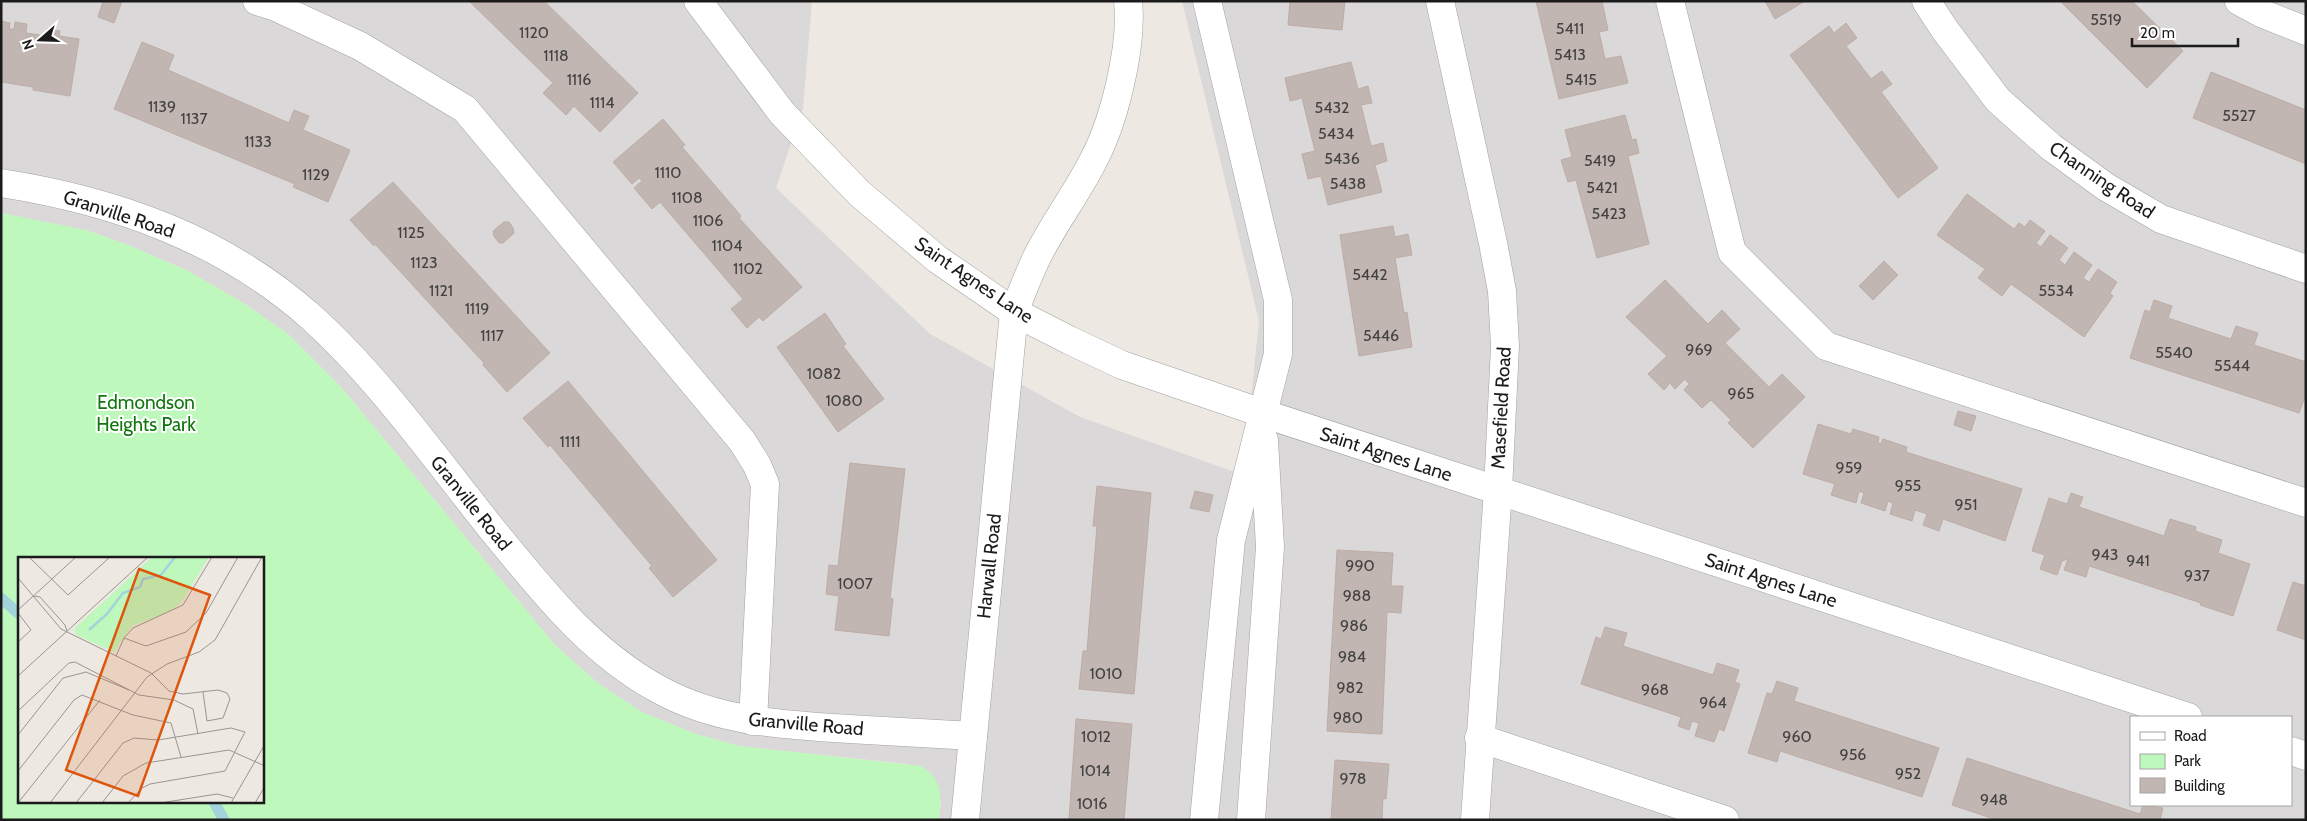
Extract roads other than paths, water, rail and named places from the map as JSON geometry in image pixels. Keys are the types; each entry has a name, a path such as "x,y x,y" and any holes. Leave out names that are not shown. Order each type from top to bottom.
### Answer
{"street":[{"path":"257,1 276,7 360,46 465,109 742,441 758,464 765,484 753,720"},
{"name":"Saint Agnes Lane","path":"698,1 782,113 859,193 937,259 1014,312 1122,365 1262,414 2185,716"},
{"name":"Harwall Road","path":"965,820 1014,312 1037,258 1094,161 1111,115 1123,69 1130,17 1128,1"},
{"path":"1204,820 1231,540 1278,354 1278,300 1207,1"},
{"name":"Masefield Road","path":"1440,1 1502,291 1505,346 1498,490 1474,820"},
{"path":"1670,1 1732,252 1826,346 2306,502"},
{"name":"Channing Road","path":"1926,1 1945,30 1998,100 2051,147 2106,187 2161,219 2306,269"},
{"path":"2240,1 2261,13 2306,31"},
{"name":"Granville Road","path":"1,183 30,187 151,220 206,244 260,279 310,317 364,371 541,590 577,628 617,664 662,691 707,710 753,720 800,726 973,736"},
{"path":"1251,820 1270,547 1262,414"},
{"path":"1479,738 1724,820"},
{"path":"2292,751 2306,756"}],"waterway":[{"path":"1,598 18,613"},
{"path":"215,804 224,820"}],"park label":[{"name":"Edmondson Heights Park","path":"146,413"}]}
